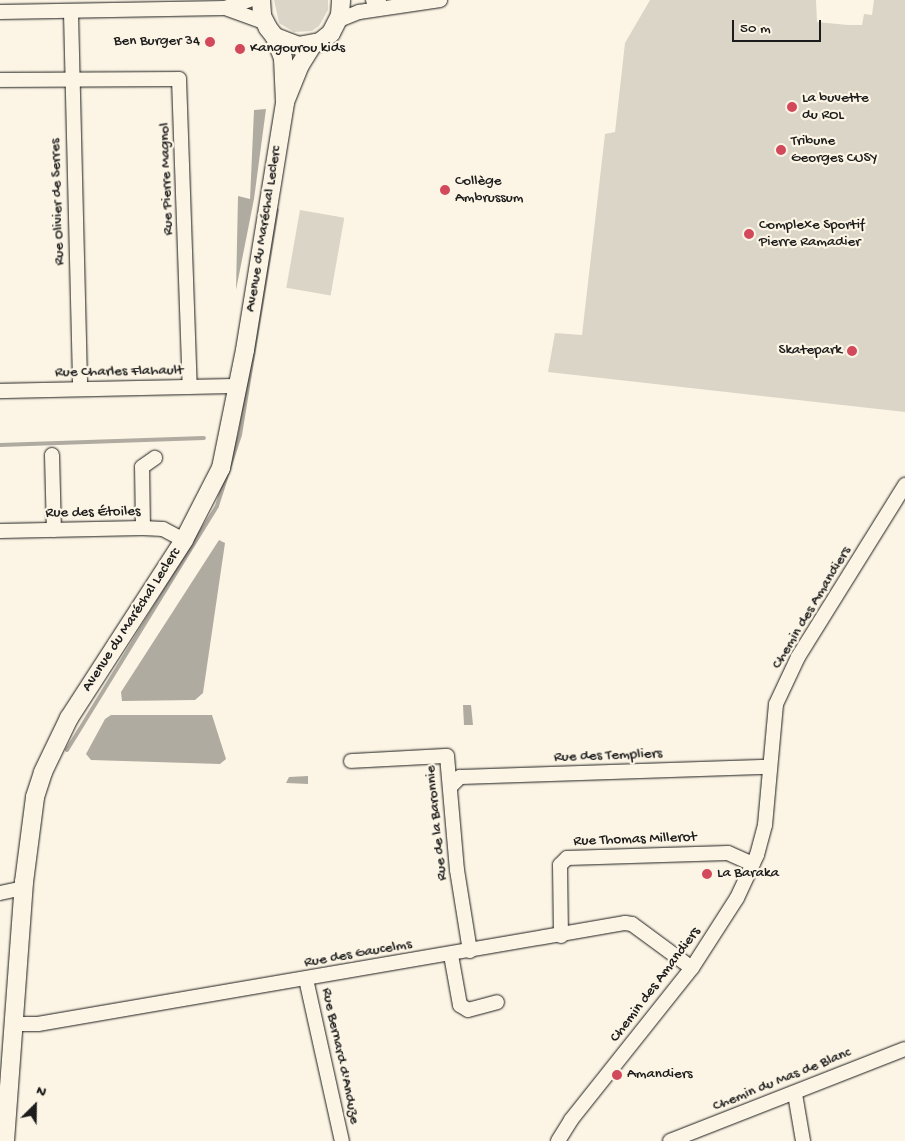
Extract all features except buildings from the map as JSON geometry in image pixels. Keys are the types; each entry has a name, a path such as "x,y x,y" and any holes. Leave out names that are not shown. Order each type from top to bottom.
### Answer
{"main road":[{"path":"261,0 264,22"},
{"path":"275,37 291,44 313,44 326,38 339,20 341,0"},
{"name":"Avenue du Maréchal Leclerc","path":"5,1141 4,1094 15,1024 23,888 29,831 43,772 69,718 103,662 184,540 221,468 238,386 285,102 283,58 275,37 264,22"},
{"name":"Avenue du Maréchal Leclerc","path":"285,102 300,65 313,44"}],"street":[{"path":"0,12 71,13 226,8 250,0"},
{"path":"373,0 379,0"},
{"path":"339,20 359,12 440,0"},
{"path":"226,8 264,22"},
{"name":"Rue Olivier de Serres","path":"71,13 71,79 80,389"},
{"name":"Rue Pierre Magnol","path":"0,80 175,77 180,81 190,387"},
{"name":"Rue Charles Flahault","path":"0,391 238,386"},
{"path":"52,455 54,530"},
{"path":"144,528 142,467 155,458"},
{"name":"Chemin des Amandiers","path":"558,1141 571,1120 692,968 737,898 753,864 765,825 776,704 786,682 905,485"},
{"name":"Rue des Étoiles","path":"0,531 144,528 163,529 184,540"},
{"name":"Rue de la Baronnie","path":"351,761 447,756 457,870 470,951"},
{"name":"Rue des Templiers","path":"451,786 460,778 769,767"},
{"name":"Rue Thomas Millerot","path":"561,936 560,865 567,858 728,853 753,864"},
{"path":"0,893 23,888"},
{"name":"Rue des Gaucelms","path":"15,1024 38,1024 632,924 692,968"},
{"path":"451,954 460,1005 468,1010 496,1002"},
{"name":"Rue Bernard d'Anduze","path":"306,979 342,1141"},
{"name":"Chemin du Mas de Blanc","path":"670,1141 795,1094 905,1049"},
{"path":"795,1094 803,1141"}],"shaded area":[{"path":"274,0 328,0 328,10 319,26 312,31 294,32 279,23"},
{"name":"Complexe Sportif Pierre Ramadier","path":"650,0 816,0 817,22 862,25 864,14 872,15 874,0 905,0 905,412 548,372 555,333 582,335 605,134 615,132 625,43"},
{"path":"266,109 254,199 236,290 238,196 250,199 254,110"},
{"path":"300,210 344,218 331,296 286,288"},
{"path":"219,540 225,543 203,693 195,700 122,701 121,692"},
{"path":"463,705 471,705 473,725 464,725"},
{"path":"111,715 212,715 226,759 220,764 91,760 86,754 105,719"},
{"path":"308,776 308,784 286,783 289,777"}],"waterway":[{"path":"67,750 217,506 240,435 277,210"},
{"path":"0,445 204,438"}],"place":[{"name":"Ben Burger 34","path":"210,42"},
{"name":"Kangourou kids","path":"240,49"},
{"name":"La buvette du ROL","path":"792,107"},
{"name":"Tribune Georges CUSY","path":"781,150"},
{"name":"Collège Ambrussum","path":"445,190"},
{"name":"Complexe Sportif Pierre Ramadier","path":"749,234"},
{"name":"Skatepark","path":"852,351"},
{"name":"La Baraka","path":"707,874"},
{"name":"Amandiers","path":"617,1075"}]}
